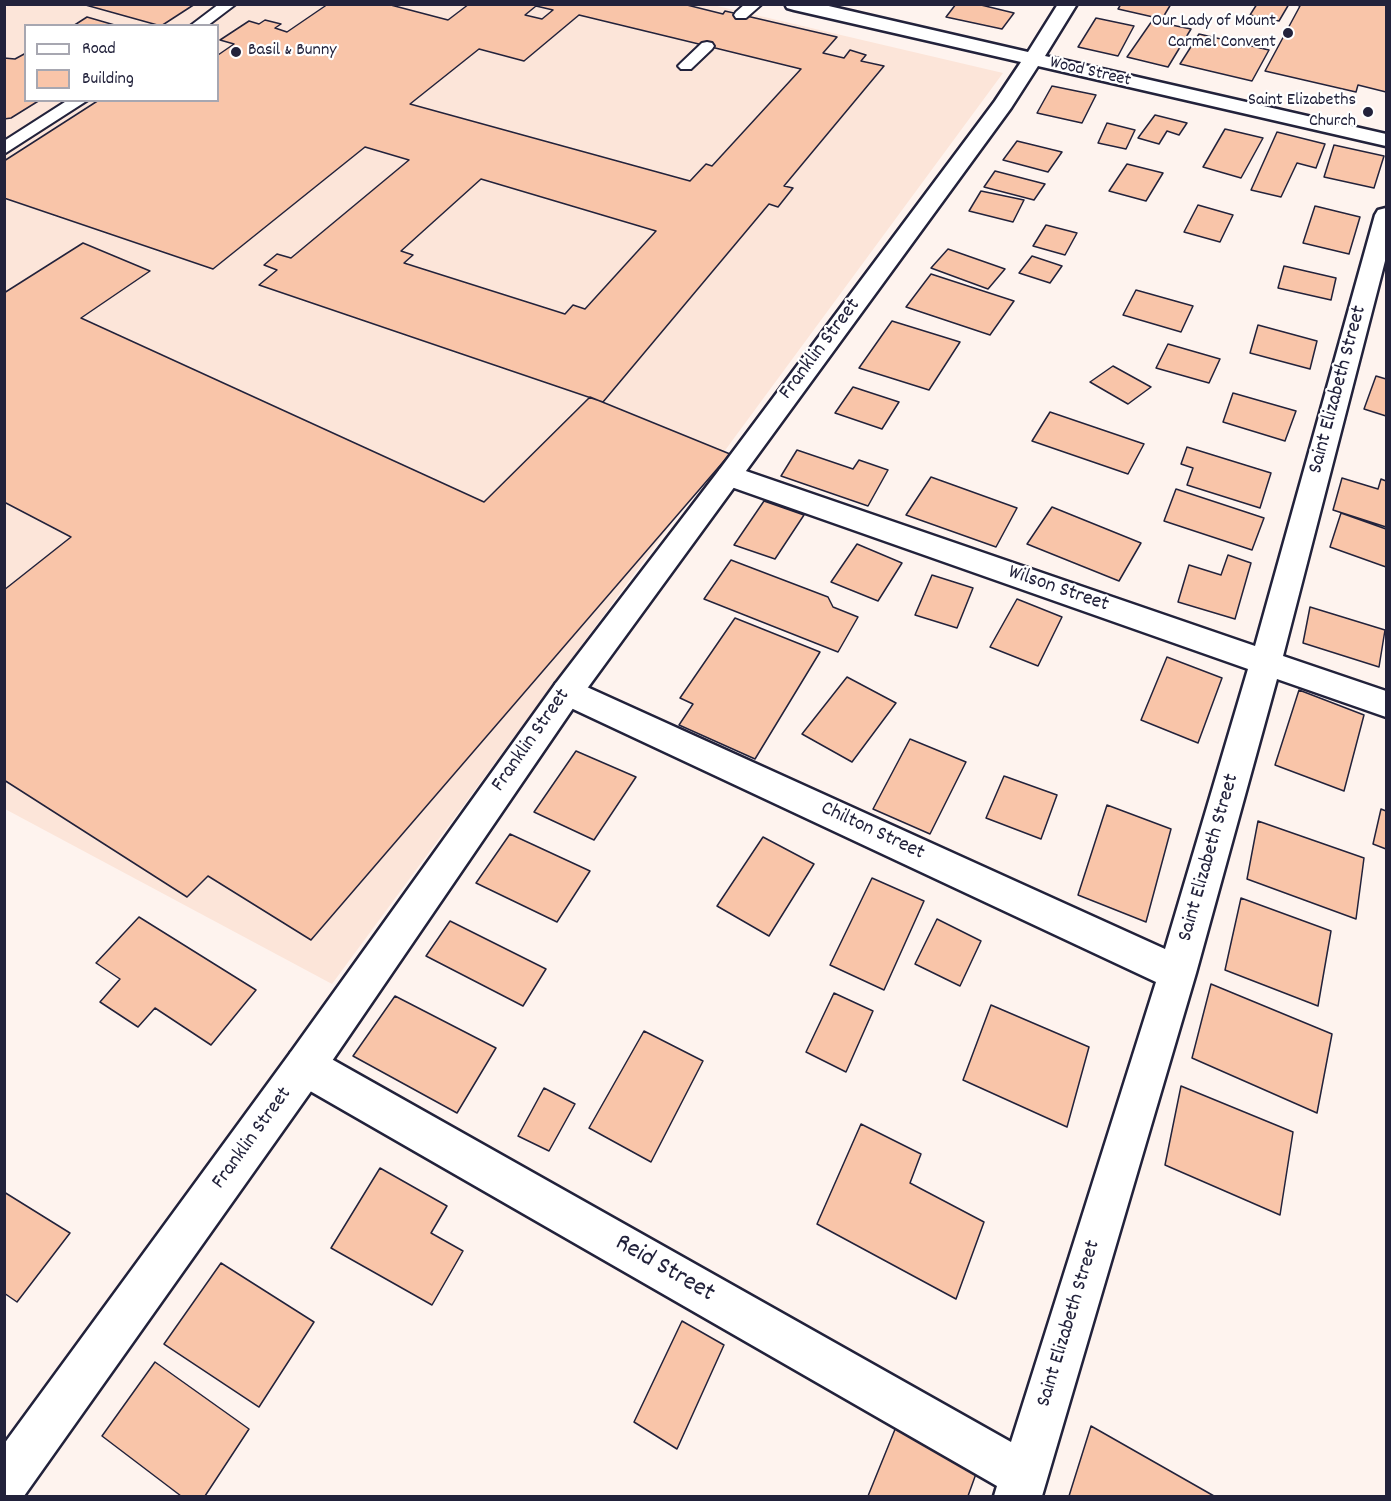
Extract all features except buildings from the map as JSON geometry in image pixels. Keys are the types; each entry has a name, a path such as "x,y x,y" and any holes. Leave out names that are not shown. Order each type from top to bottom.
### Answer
{"street":[{"name":"Wood Street","path":"794,4 1386,140"},
{"name":"Franklin Street","path":"4,1484 305,1066 567,692 730,477 1004,104 1068,4"},
{"name":"Saint Elizabeth Street","path":"1021,1486 1177,973 1266,661 1386,215"},
{"name":"Wilson Street","path":"730,477 1386,704"},
{"name":"Chilton Street","path":"567,692 1177,973"},
{"name":"Reid Street","path":"305,1066 1021,1486"}],"lane":[{"path":"200,24 229,4"},
{"path":"741,15 755,4"},
{"path":"686,66 707,46"},
{"path":"4,149 77,102"}],"shaded area":[{"path":"10,4 713,5 1003,73 332,984 5,809 5,8"}],"place":[{"name":"Our Lady of Mount Carmel Convent","path":"1288,33"},
{"name":"Basil & Bunny","path":"236,52"},
{"name":"Saint Elizabeths Church","path":"1368,112"}]}
